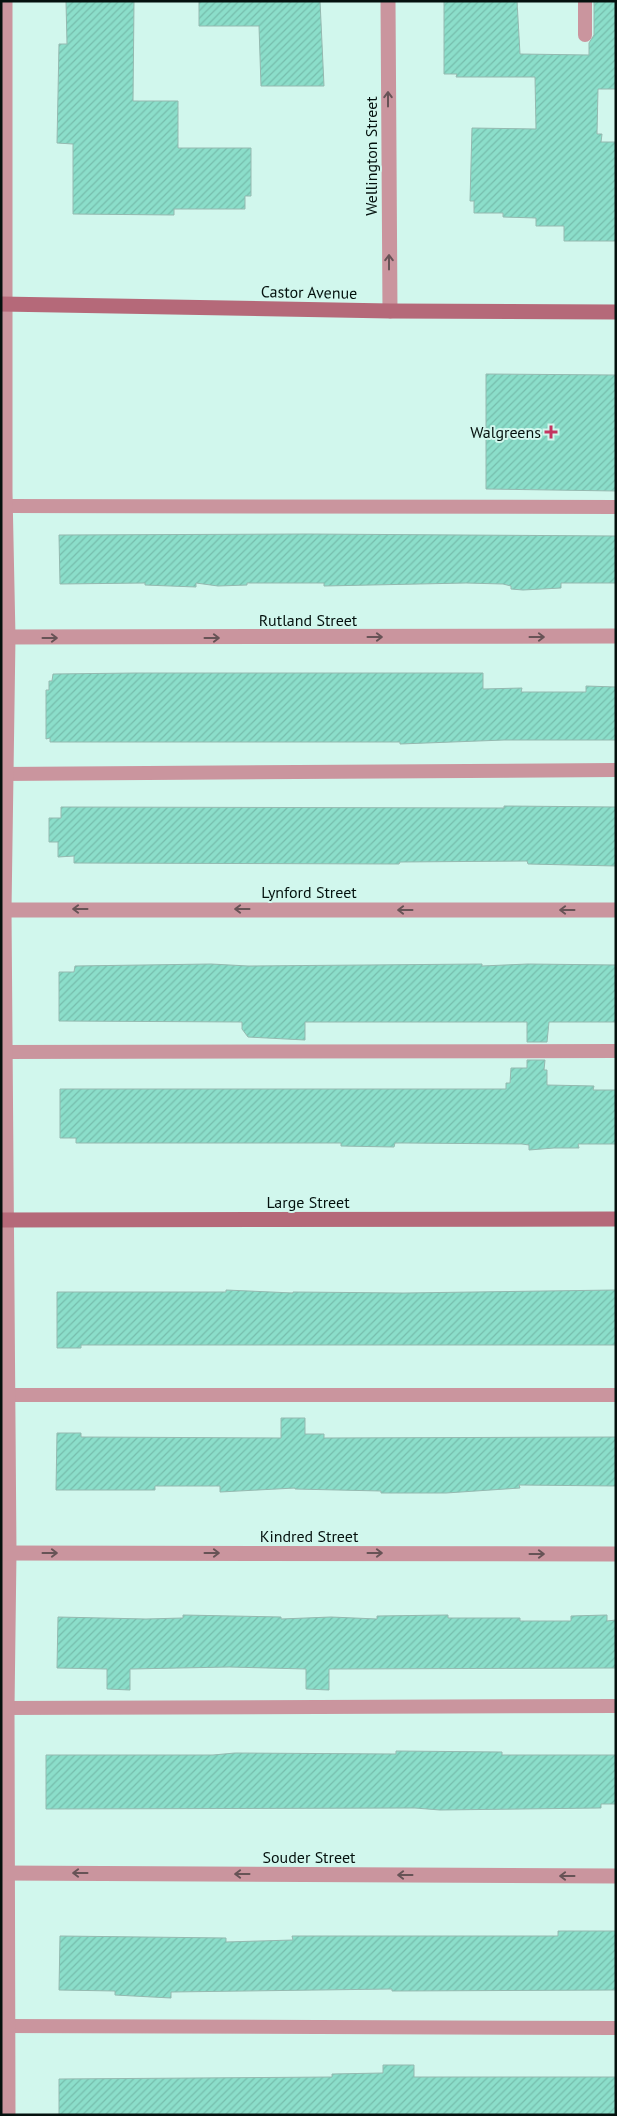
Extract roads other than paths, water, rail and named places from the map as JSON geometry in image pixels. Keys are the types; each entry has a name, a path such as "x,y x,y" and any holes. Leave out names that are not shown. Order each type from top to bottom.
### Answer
{"main road":[{"name":"Castor Avenue","path":"3,304 390,311 616,312"},
{"name":"Large Street","path":"4,1220 616,1219"}],"street":[{"path":"5,1 3,304 5,637 3,910 4,2026 8,2115"},
{"name":"Wellington Street","path":"388,1 390,311"},
{"name":"Rutland Street","path":"5,637 616,636"},
{"name":"Lynford Street","path":"3,910 616,910"},
{"name":"Kindred Street","path":"5,1553 616,1554"},
{"name":"Souder Street","path":"4,1873 616,1876"}],"lane":[{"path":"585,1 585,35"},
{"path":"4,497 616,507"},
{"path":"4,774 616,770"},
{"path":"4,1052 616,1052"},
{"path":"4,1395 616,1395"},
{"path":"4,1708 616,1706"},
{"path":"4,2026 616,2028"}],"place":[{"name":"Walgreens","path":"551,432"}]}
